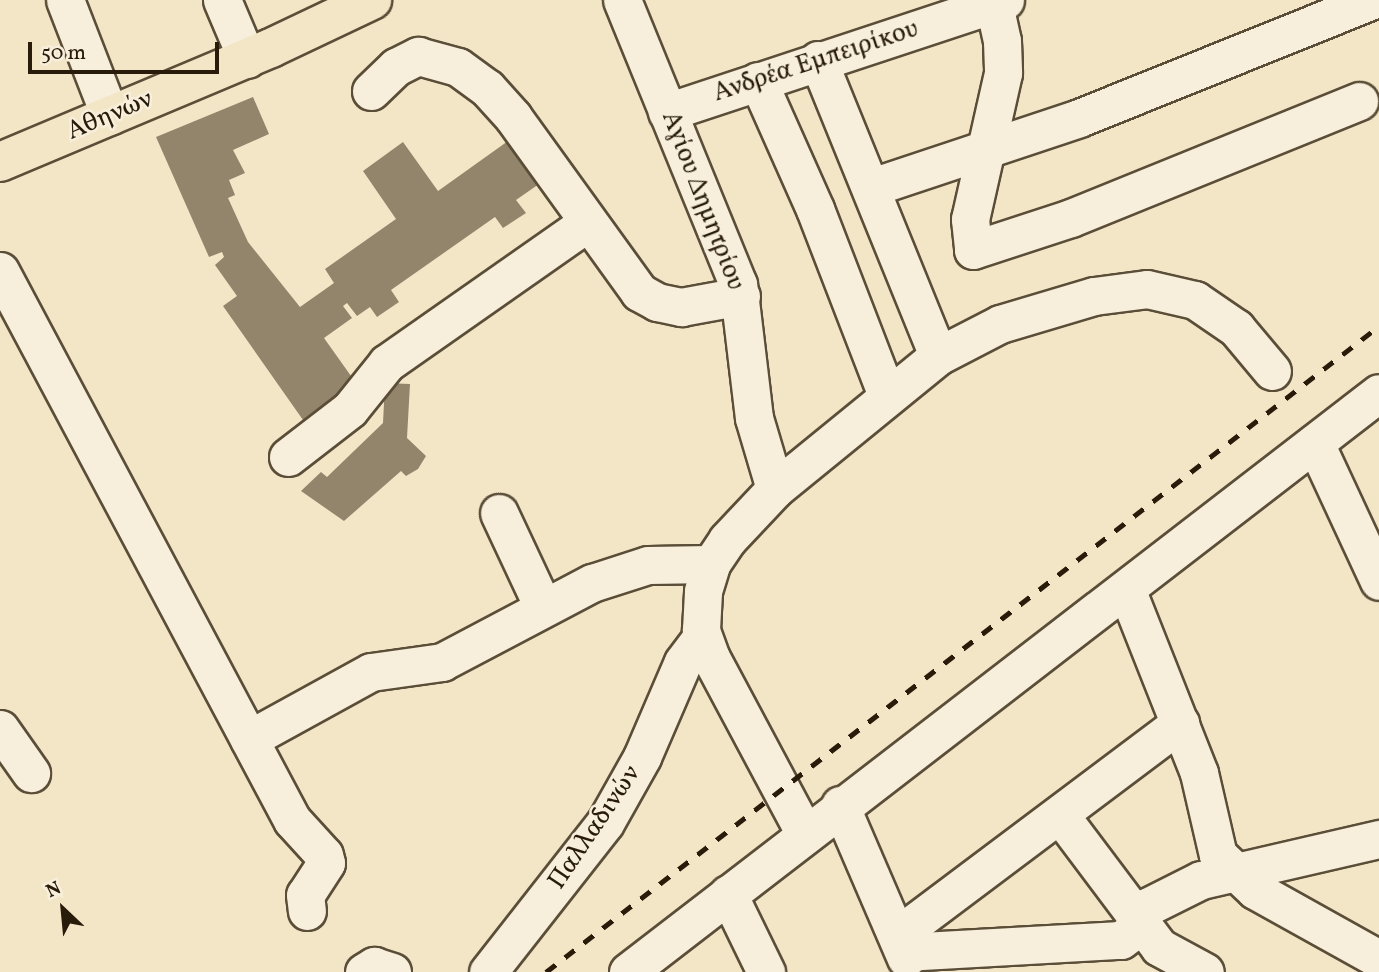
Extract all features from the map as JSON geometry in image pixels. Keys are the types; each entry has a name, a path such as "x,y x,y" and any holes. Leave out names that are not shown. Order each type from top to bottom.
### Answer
{"main road":[{"name":"Αθηνών","path":"0,162 247,59 372,0"}],"street":[{"path":"65,0 110,116"},
{"path":"222,0 247,59"},
{"path":"872,187 1114,105 1372,0"},
{"path":"997,1 1003,64 989,148 970,219 973,250 1071,218 1359,101"},
{"name":"Ανδρέα Εμπειρίκου","path":"667,112 997,1"},
{"name":"Αγίου Δημητρίου","path":"632,4 667,112 741,296 754,418 775,489"},
{"path":"371,91 396,67 418,56 467,72 513,117 625,277 657,302 692,307 741,296"},
{"path":"818,60 872,187 938,356"},
{"path":"758,80 815,209 887,396"},
{"path":"288,457 350,410 387,363 587,223"},
{"path":"0,271 292,820 324,855 326,863 305,895 307,911"},
{"path":"804,832 702,637 701,606 711,564 727,540 775,489 938,356 1026,315 1104,293 1147,289 1178,293 1220,314 1272,371"},
{"path":"628,972 804,832 1128,591 1379,393"},
{"path":"1315,443 1379,581"},
{"path":"499,513 543,607"},
{"path":"249,739 371,672 442,662 592,583 638,568 677,562 711,564"},
{"path":"1128,591 1180,723 1206,798 1215,849 1232,872 1266,897 1379,959"},
{"name":"Παλλαδινών","path":"488,972 605,823 642,757 683,662 702,637"},
{"path":"904,953 1060,815 1180,723"},
{"path":"0,729 31,773"},
{"path":"840,805 904,953"},
{"path":"1060,815 1138,921 1164,951 1205,972"},
{"path":"904,953 1121,940 1147,907 1166,896 1232,872 1279,865 1379,839"},
{"path":"728,894 766,972"},
{"path":"364,972 374,966 392,972"}],"building":[{"path":"253,97 269,134 233,150 245,173 229,180 235,195 228,198 248,242 300,307 334,283 325,269 396,219 363,171 403,142 438,191 508,141 539,184 516,200 526,213 503,228 495,217 391,290 399,302 377,317 370,307 357,316 347,303 343,306 352,318 324,338 356,383 303,420 223,306 237,296 215,265 224,257 222,252 209,257 156,137"},
{"path":"385,383 410,384 407,438 426,456 418,469 406,476 401,471 344,521 301,491 321,472 327,477 383,423"}],"railway":[{"path":"546,972 1379,326"}]}
